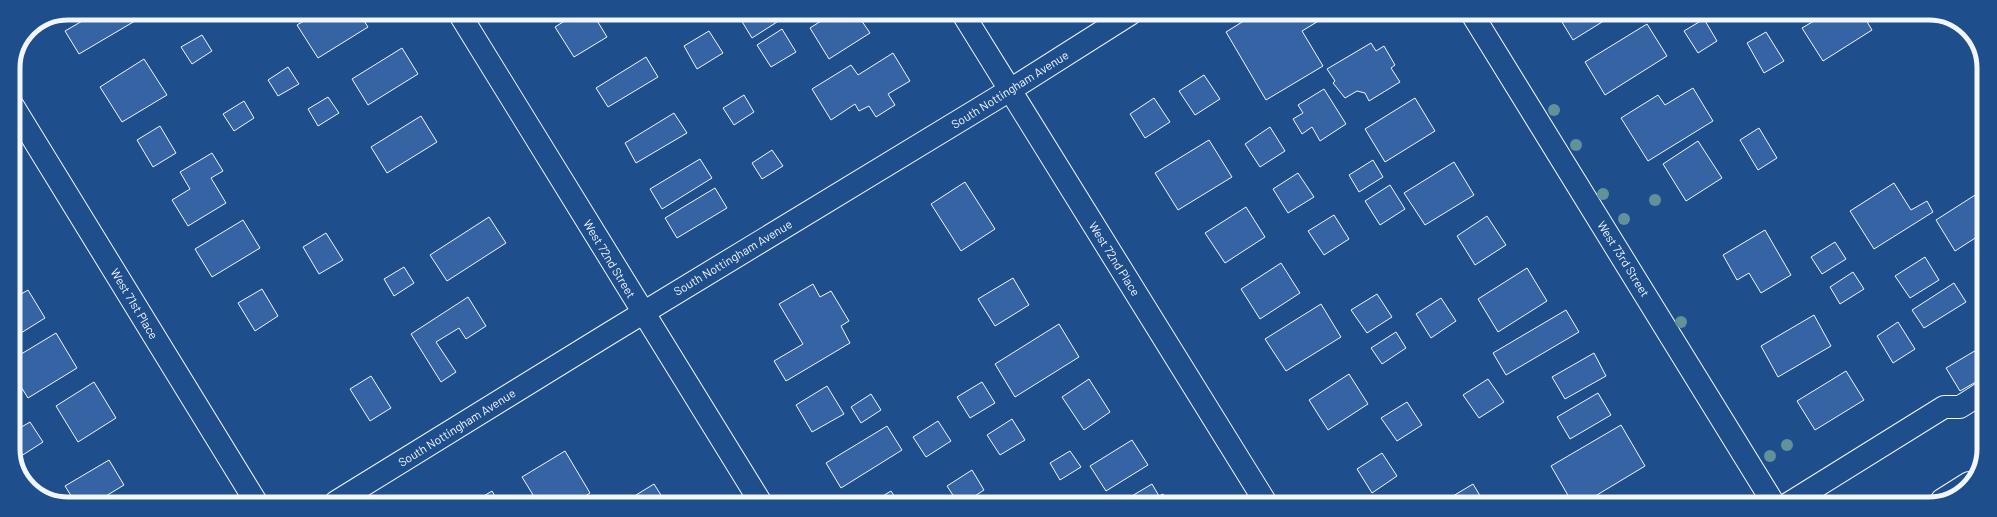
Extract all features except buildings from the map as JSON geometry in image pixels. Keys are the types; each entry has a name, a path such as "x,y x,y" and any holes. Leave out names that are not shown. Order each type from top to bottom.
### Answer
{"street":[{"name":"West 72nd Street","path":"463,20 757,497"},
{"name":"West 72nd Place","path":"967,20 1262,497"},
{"name":"South Nottingham Avenue","path":"344,497 1010,90 1121,20"},
{"name":"West 73rd Street","path":"1476,20 1770,497"},
{"name":"West 71st Place","path":"20,117 253,497"},
{"path":"1799,497 1944,407 1960,407 1977,396"}]}
